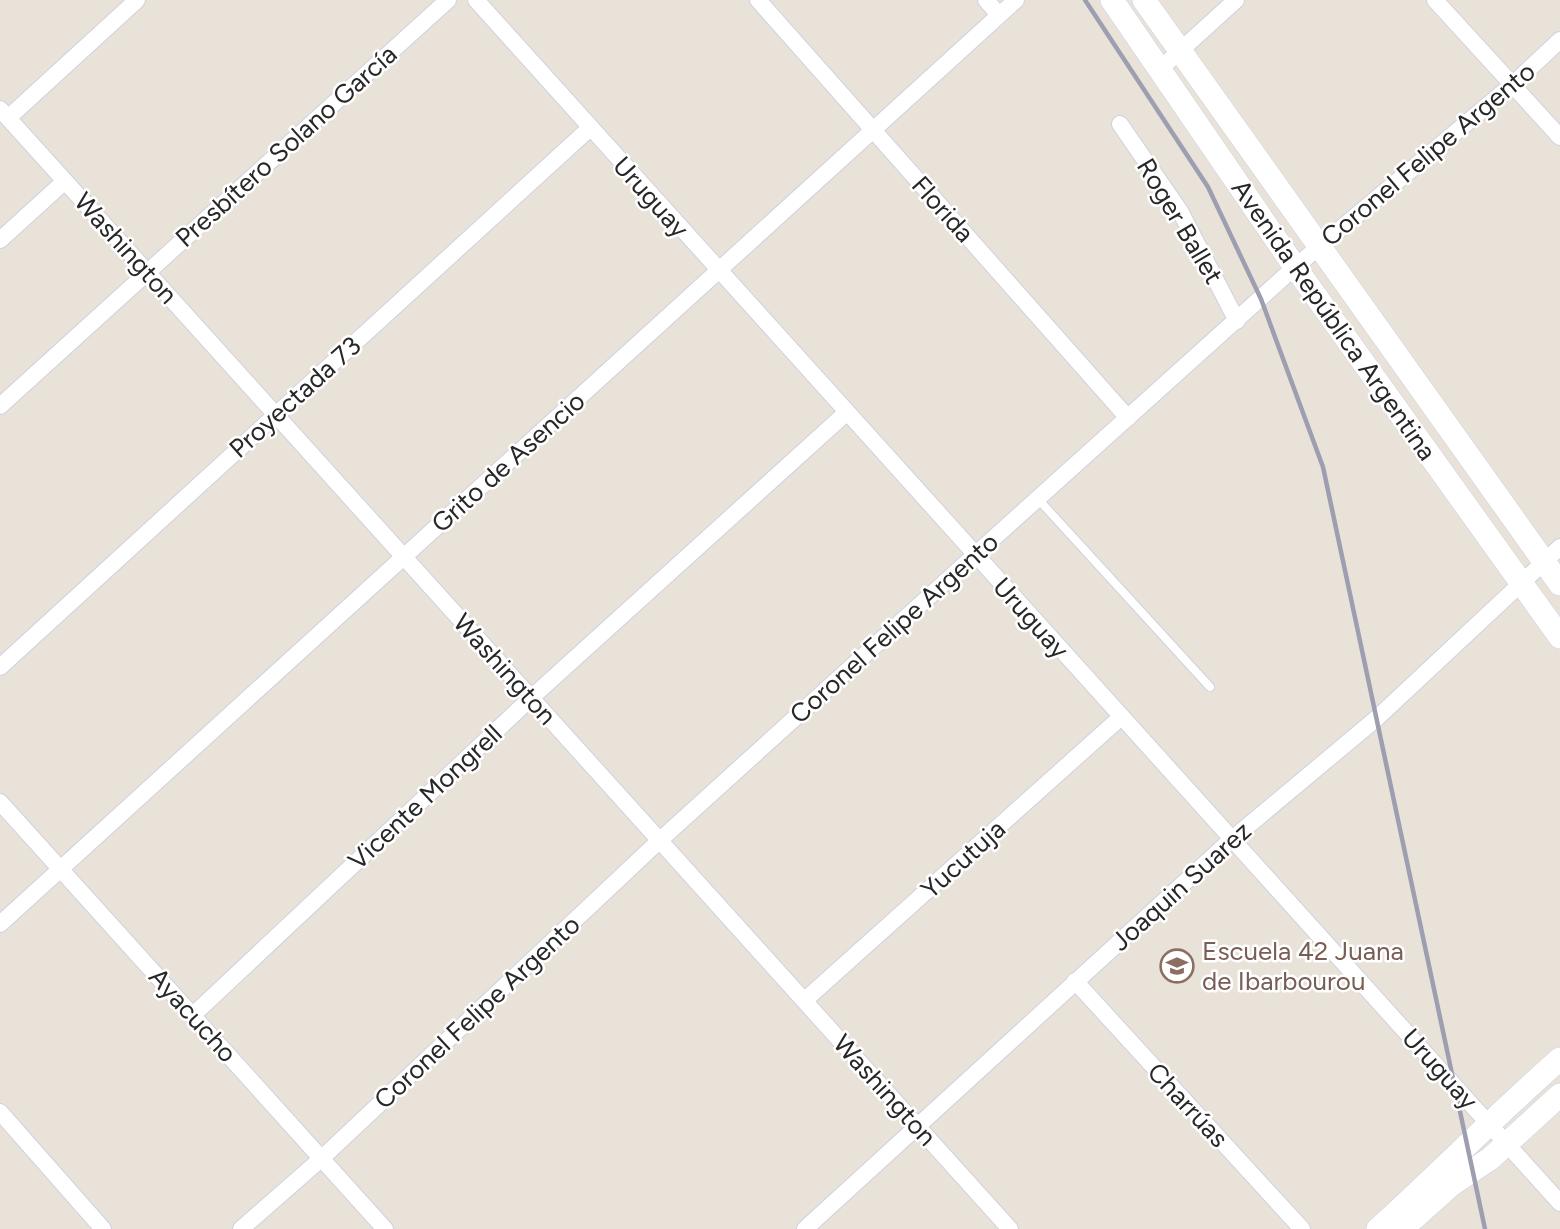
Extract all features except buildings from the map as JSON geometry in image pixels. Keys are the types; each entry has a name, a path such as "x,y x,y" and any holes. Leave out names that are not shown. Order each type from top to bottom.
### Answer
{"street":[{"path":"4,113 137,0"},
{"name":"Presbítero Solano García","path":"0,405 448,0"},
{"name":"Uruguay","path":"476,0 1120,718 1560,1203"},
{"name":"Florida","path":"758,0 1128,418"},
{"path":"986,0 999,15"},
{"name":"Grito de Asencio","path":"0,924 1016,0"},
{"name":"Avenida República Argentina","path":"1112,0 1295,267 1560,637"},
{"name":"Avenida República Argentina","path":"1144,0 1319,248 1552,554 1560,584"},
{"path":"1160,69 1236,0"},
{"path":"1435,0 1560,137"},
{"name":"Coronel Felipe Argento","path":"241,1229 321,1158 659,841 975,555 1295,267 1512,85 1560,40"},
{"name":"Washington","path":"4,113 1010,1229"},
{"name":"Roger Ballet","path":"1120,124 1180,211 1237,321"},
{"name":"Proyectada 73","path":"0,667 590,128"},
{"path":"0,240 65,181"},
{"name":"Vicente Mongrell","path":"193,1015 531,698 846,413"},
{"name":"Joaquin Suarez","path":"805,1229 916,1124 1231,840 1377,718 1552,554"},
{"name":"Yucutuja","path":"805,1000 1120,718"},
{"name":"Ayacucho","path":"0,802 385,1229"},
{"name":"Charrúas","path":"1074,981 1302,1229"},
{"path":"1378,1229 1446,1168 1488,1122 1560,1059"},
{"path":"1402,1229 1451,1185 1506,1144 1560,1095"},
{"path":"0,1112 103,1229"}],"lane":[{"path":"1038,499 1210,687"}],"railway":[{"path":"1085,0 1208,187 1261,299 1323,467 1485,1229"}],"place":[{"name":"Escuela 42 Juana de Ibarbourou","path":"1177,966"}]}
